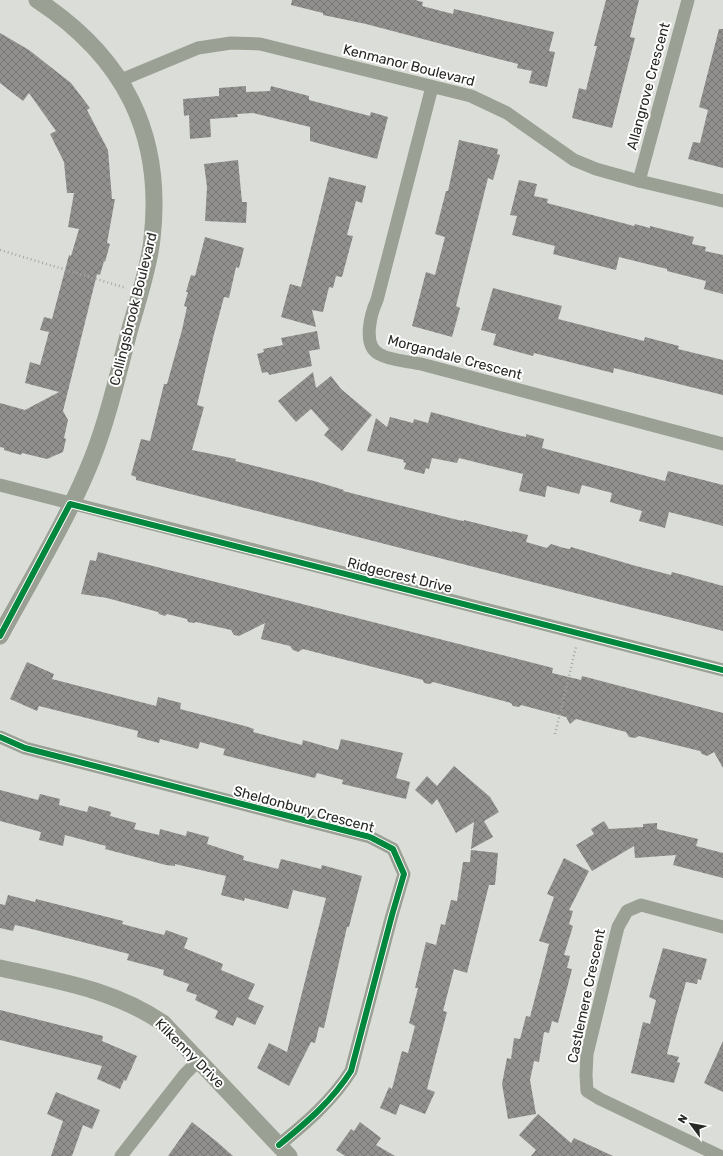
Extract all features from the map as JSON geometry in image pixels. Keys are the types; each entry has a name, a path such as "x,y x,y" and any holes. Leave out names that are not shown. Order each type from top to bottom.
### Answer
{"street":[{"name":"Collingsbrook Boulevard","path":"0,636 81,484 103,430 140,293 152,241 154,179 145,134 121,80 96,48 76,28 37,0"},
{"name":"Allangrove Crescent","path":"638,181 688,0"},
{"name":"Kenmanor Boulevard","path":"121,80 198,48 231,43 260,44 471,96 523,124 574,160 596,169 638,181 723,202"},
{"name":"Morgandale Crescent","path":"432,87 377,300 369,324 372,347 377,354 389,358 421,364 723,444"},
{"name":"Ridgecrest Drive","path":"0,486 723,670"},
{"name":"Sheldonbury Crescent","path":"0,737 25,748 370,837 393,849 404,874 351,1071 339,1090 300,1129 284,1150"},
{"name":"Castlemere Crescent","path":"720,1156 600,1099 587,1091 586,1074 587,1054 618,927 627,911 641,905 723,927"},
{"name":"Kilkenny Drive","path":"0,968 88,988 129,1002 163,1023 284,1150"},
{"path":"121,1156 185,1074 199,1060"}],"path":[{"path":"0,250 140,293"},
{"path":"555,734 580,633"}],"building":[{"path":"292,0 415,0 423,2 422,6 453,14 454,9 554,32 549,51 555,52 547,87 529,83 532,71 517,68 518,64 366,24 323,15 323,13 291,5"},
{"path":"606,0 639,0 630,37 635,38 612,128 572,118 579,88 586,90 597,46 594,46"},
{"path":"719,29 723,29 723,168 688,159 693,142 700,143 708,110 699,107"},
{"path":"0,33 29,50 71,83 90,108 87,110 108,150 112,199 115,199 107,243 110,244 100,275 97,274 63,411 68,420 63,452 47,459 22,453 21,455 4,450 4,448 0,447 0,403 25,410 59,392 25,383 30,362 40,365 49,332 40,330 44,317 52,319 69,255 71,256 79,229 68,227 74,193 67,193 64,162 50,134 56,131 29,93 23,101 0,83"},
{"path":"246,86 246,92 270,91 271,86 309,96 309,100 370,116 371,112 388,117 377,159 310,141 310,127 253,113 237,114 238,117 210,119 211,137 190,139 189,115 184,116 183,99 219,96 219,88"},
{"path":"459,140 498,149 497,154 500,155 493,180 488,178 456,306 460,308 452,337 412,326 426,272 435,275 445,237 435,234 446,191 448,191"},
{"path":"238,160 242,202 247,202 246,223 205,221 207,187 204,164"},
{"path":"329,177 366,186 362,203 356,201 347,235 353,236 342,277 336,276 333,288 329,287 323,312 312,310 316,327 281,317 290,284 301,287"},
{"path":"519,180 537,184 534,196 548,199 547,203 634,226 635,224 650,228 650,226 694,237 692,244 706,247 705,251 723,255 723,294 704,289 706,281 667,271 667,269 619,257 616,270 553,254 555,246 512,235 517,216 510,215"},
{"path":"205,237 244,248 239,268 236,267 229,298 224,297 213,338 197,405 204,407 192,450 236,459 235,461 314,481 344,490 343,491 458,520 464,520 528,535 526,542 547,548 551,544 570,549 571,547 671,575 672,572 723,586 723,631 136,480 136,477 131,475 141,439 150,441 164,384 167,384 182,330 187,307 184,306 188,292 186,292 191,275 195,276"},
{"path":"493,288 562,306 558,319 644,341 645,337 679,346 678,349 723,360 723,395 614,368 613,373 534,353 533,356 493,345 496,334 481,330"},
{"path":"317,331 320,349 309,351 312,366 269,375 268,372 262,373 257,354 264,352 263,349 283,345 281,338"},
{"path":"313,372 316,388 331,376 341,389 372,415 342,451 324,435 329,429 311,409 296,422 278,401"},
{"path":"431,412 504,432 526,437 526,434 544,439 542,448 665,481 668,471 723,485 723,526 669,512 665,528 639,521 642,511 610,502 612,493 582,485 579,494 547,486 545,497 519,491 523,474 459,458 457,463 432,458 429,469 426,468 424,474 404,469 406,463 403,462 404,460 367,451 376,418 387,427 390,417 413,423 414,419 428,423"},
{"path":"98,552 553,668 552,673 581,680 582,676 723,713 723,768 714,752 707,756 702,754 700,751 639,736 635,738 629,737 626,732 576,719 570,724 566,717 521,705 519,707 513,706 511,703 433,682 430,684 424,683 423,680 303,649 298,652 293,650 290,646 261,639 265,623 239,636 234,635 231,630 196,622 188,622 187,619 167,614 165,616 159,614 158,612 107,598 81,594 90,560 96,561"},
{"path":"27,662 54,674 52,679 156,706 158,697 181,703 180,709 245,726 254,729 253,732 302,745 303,740 338,750 341,739 403,753 396,778 410,782 406,799 342,784 343,780 317,773 315,778 223,755 225,749 200,742 198,749 160,739 159,743 137,737 138,731 39,706 37,711 10,699"},
{"path":"454,766 490,797 499,812 484,821 493,837 471,849 474,822 456,833 437,799 432,805 415,790 427,776 437,786"},
{"path":"0,790 38,800 40,794 60,799 59,805 87,812 89,806 111,812 110,816 136,823 134,829 159,835 160,829 186,836 187,831 209,837 207,844 244,856 243,860 278,869 281,859 321,869 322,865 362,876 349,927 347,927 324,1028 319,1027 315,1043 311,1042 289,1086 257,1068 269,1043 287,1052 326,898 293,890 288,909 245,898 244,901 221,895 226,876 175,864 175,866 166,865 105,849 106,846 65,835 63,846 39,840 41,832 0,821"},
{"path":"604,821 609,829 643,827 643,824 657,823 657,829 698,839 696,846 723,853 723,878 673,865 676,855 635,858 634,846 592,871 576,845 594,834 591,829"},
{"path":"471,850 498,853 495,885 489,885 467,973 454,969 443,1011 447,1012 427,1089 435,1092 425,1114 400,1104 396,1115 380,1108 389,1087 392,1089 402,1051 408,1053 415,1026 409,1023 418,988 415,988 426,942 436,945 441,924 445,925 451,900 457,901 463,862 470,862"},
{"path":"564,858 589,871 569,910 573,911 569,924 573,926 564,955 570,956 567,968 572,969 558,1023 552,1021 549,1033 544,1032 539,1062 534,1061 530,1080 536,1114 508,1119 502,1084 507,1058 511,1059 514,1038 520,1039 526,1016 530,1017 549,944 539,941 554,897 547,894"},
{"path":"8,895 35,902 36,899 123,921 122,924 164,935 166,930 188,938 184,948 223,964 221,970 255,984 248,999 264,1006 255,1025 237,1017 233,1026 215,1018 218,1011 195,1000 197,995 186,991 189,984 163,975 164,970 127,960 129,954 15,925 13,931 0,928 0,904 5,905"},
{"path":"663,948 707,959 701,980 698,979 697,984 686,982 675,1021 667,1054 679,1057 677,1062 680,1063 674,1083 631,1073 643,1022 650,1024 656,1000 649,997"},
{"path":"0,1010 103,1036 102,1041 137,1056 126,1081 124,1080 120,1089 97,1079 102,1066 0,1040"},
{"path":"723,1041 723,1092 704,1083"},
{"path":"56,1092 100,1110 92,1129 83,1125 72,1156 51,1156 63,1121 47,1114"},
{"path":"538,1114 571,1143 574,1138 613,1156 531,1156 536,1150 519,1135"},
{"path":"192,1122 216,1141 233,1156 168,1156"},
{"path":"360,1122 381,1138 376,1145 395,1156 345,1156 336,1150 351,1129 354,1131"}],"cycle path":[{"path":"0,636 70,504 723,670"},
{"path":"0,737 25,748 370,837 393,849 404,874 351,1071 327,1102 309,1120 279,1145"}]}
